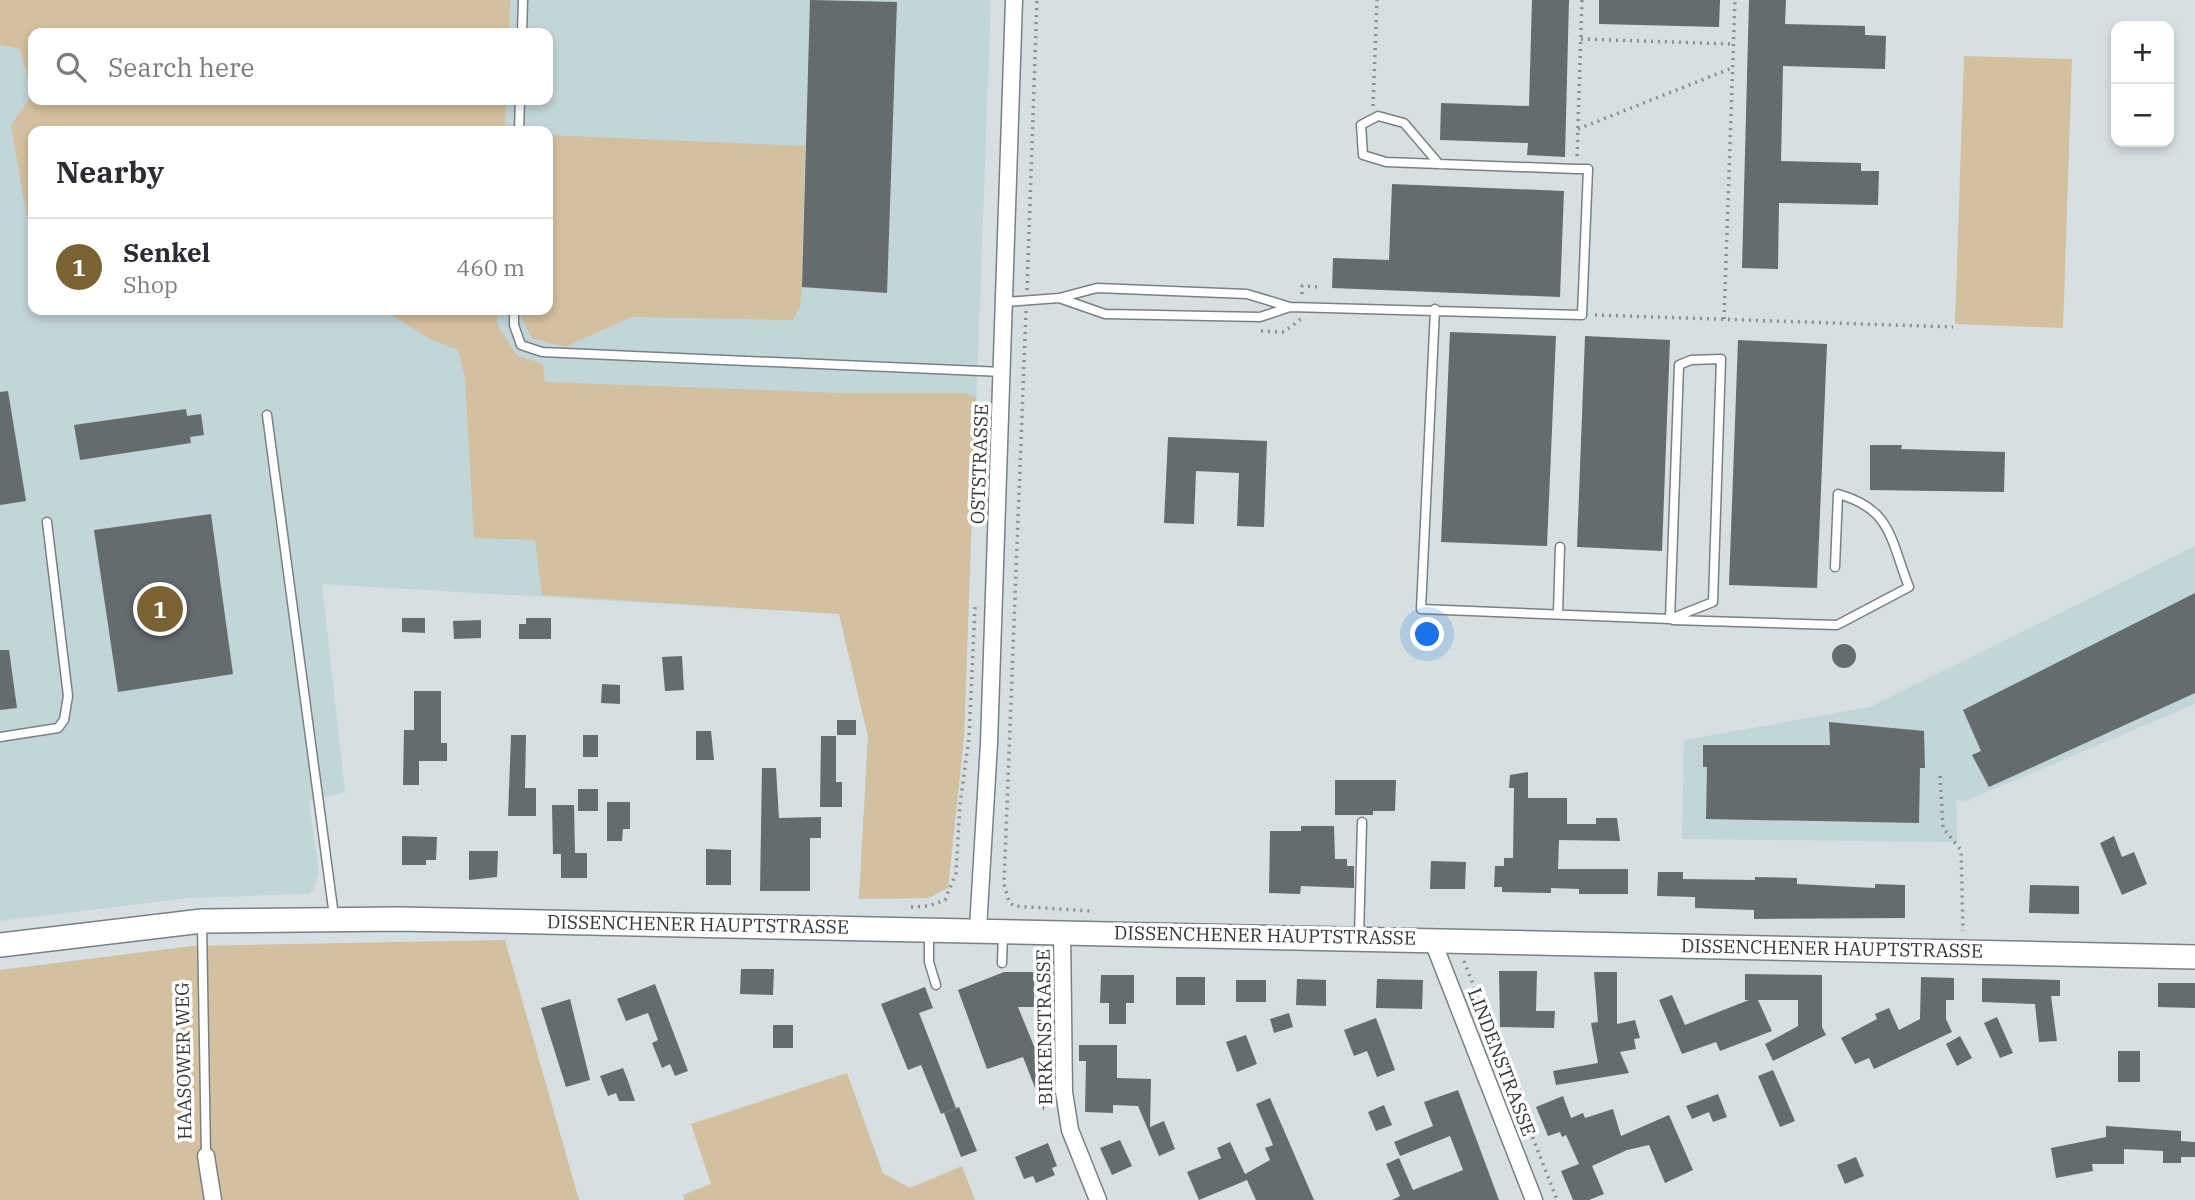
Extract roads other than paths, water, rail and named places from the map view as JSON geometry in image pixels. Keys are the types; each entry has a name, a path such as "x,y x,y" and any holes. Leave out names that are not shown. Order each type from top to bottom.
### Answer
{"main road":[{"name":"DISSENCHENER HAUPTSTRASSE","path":"0,945 202,921 335,919 978,929 2195,957"}],"street":[{"name":"OSTSTRASSE","path":"978,929 989,743 1006,302 1014,0"},
{"name":"BIRKENSTRASSE","path":"1062,931 1064,1092 1070,1130 1098,1200"},
{"name":"LINDENSTRASSE","path":"1432,939 1534,1200"},
{"name":"HAASOWER WEG","path":"206,1156 213,1200"}],"lane":[{"path":"522,28 523,0"},
{"path":"519,126 520,105"},
{"path":"1006,302 1059,298 1097,288 1247,294 1290,307 1582,315 1588,169 1576,169 1438,164 1386,162 1363,155 1361,125 1378,116 1404,123 1438,164"},
{"path":"1059,298 1105,314 1260,317 1290,307"},
{"path":"1435,309 1420,609 1837,625 1909,587 1880,514 1861,500 1838,494 1835,567"},
{"path":"514,315 514,325 521,345 542,352 1003,372"},
{"path":"1721,359 1713,602 1670,620 1679,365 1691,360 1721,359"},
{"path":"267,415 335,919"},
{"path":"0,737 58,728 67,708 47,522"},
{"path":"1558,613 1560,547"},
{"path":"1359,938 1362,821"},
{"name":"HAASOWER WEG","path":"202,921 206,1156"},
{"path":"929,928 929,962 936,985"},
{"path":"1002,963 1003,930"}],"place":[{"name":"Senkel","path":"160,609"}]}
